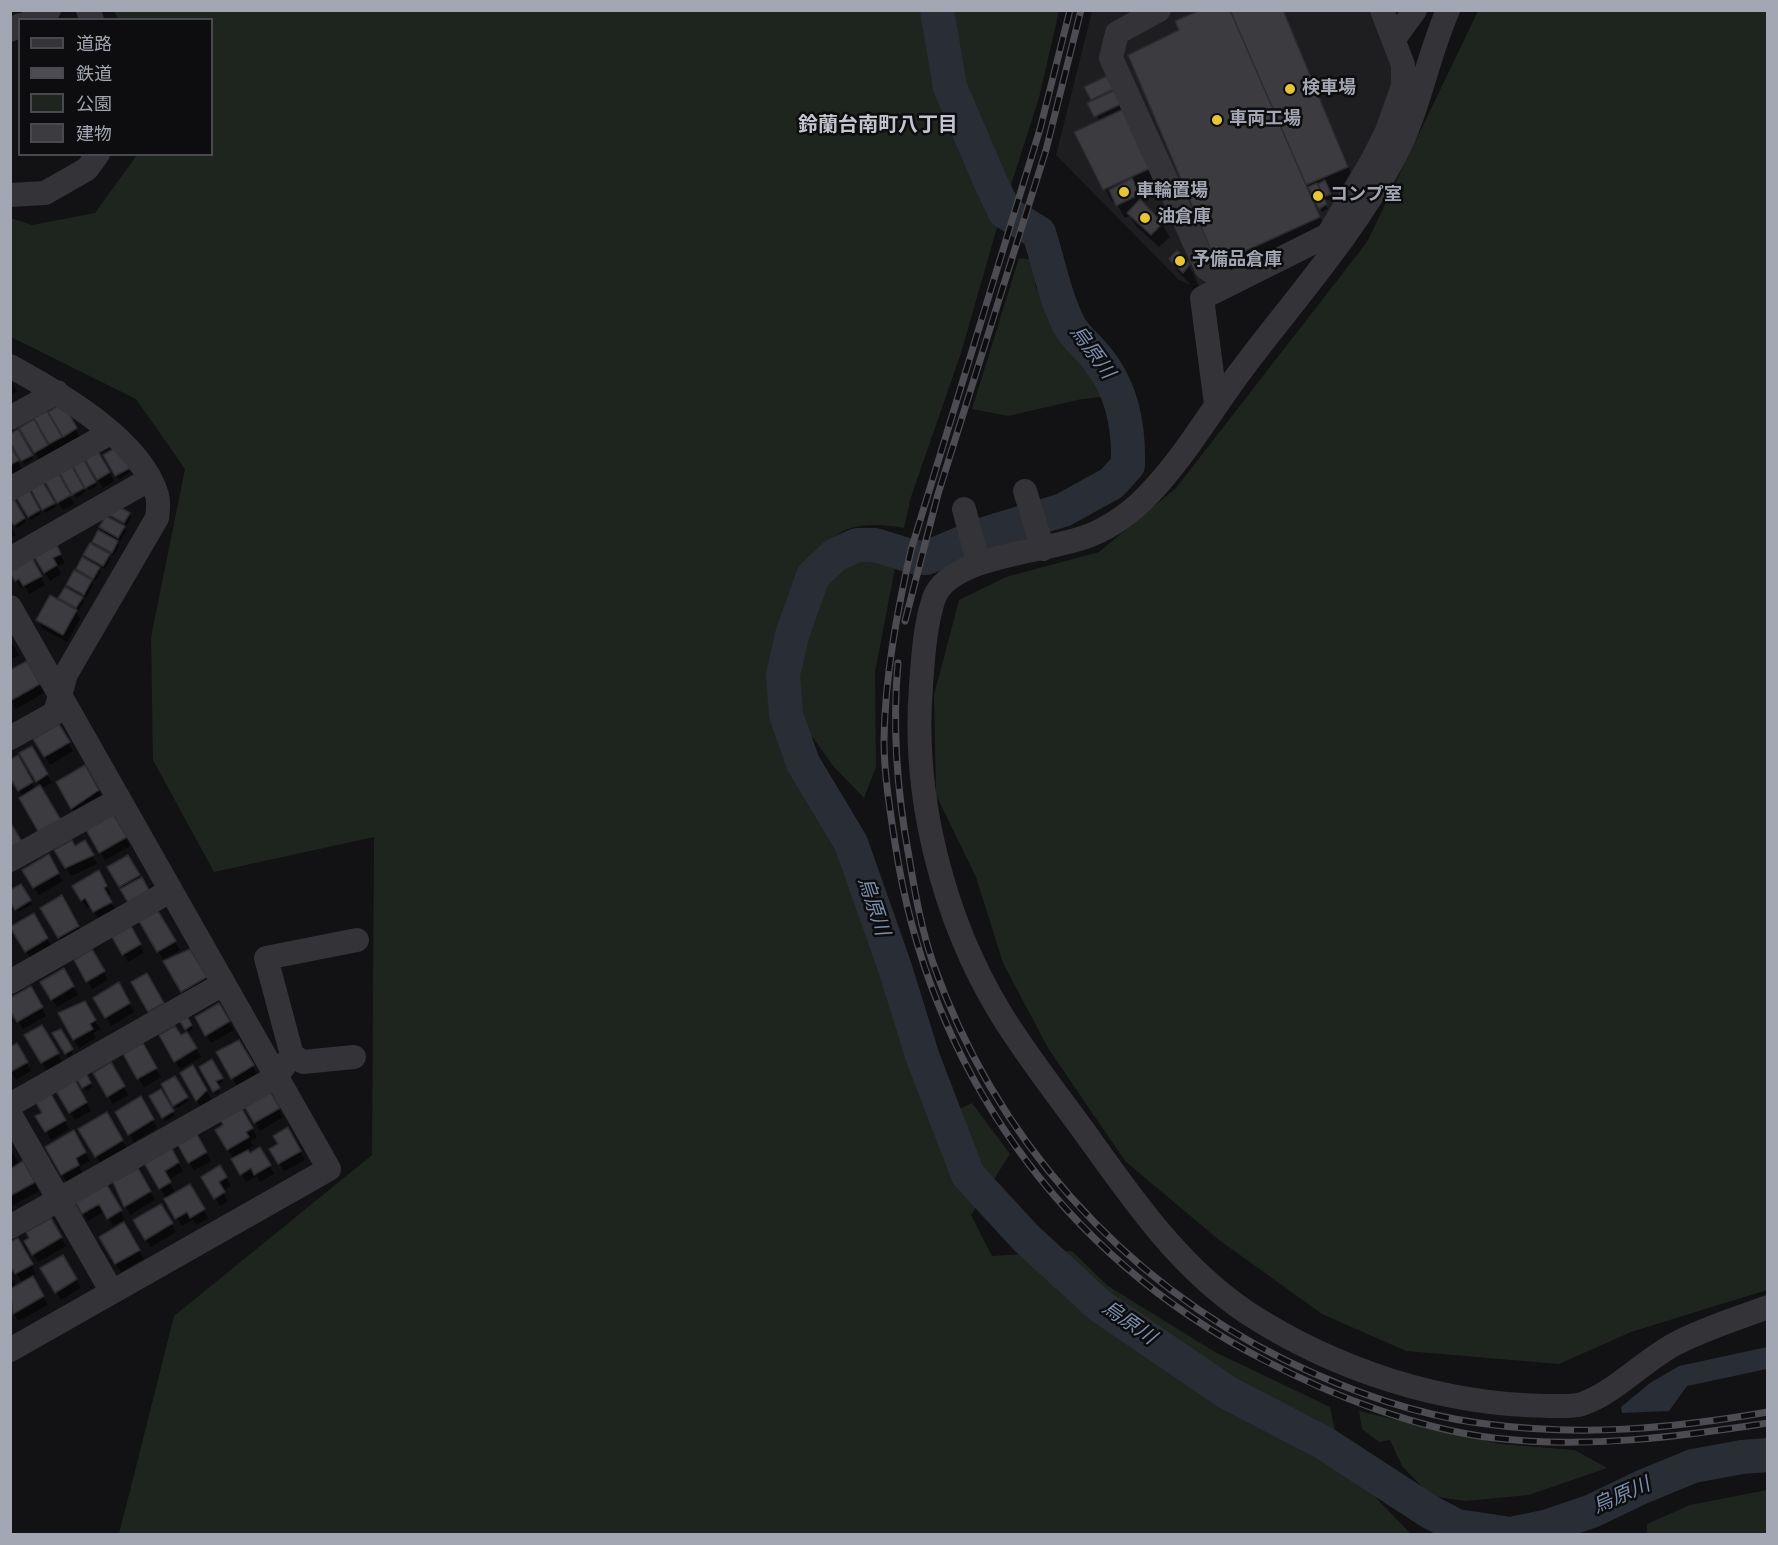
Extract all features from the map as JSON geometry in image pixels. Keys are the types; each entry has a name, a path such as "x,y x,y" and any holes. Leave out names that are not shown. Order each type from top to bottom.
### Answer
{"street":[{"path":"36,18 50,10"},
{"path":"1159,10 1117,33 1111,58 1206,268 1228,285"},
{"path":"1216,404 1202,298 1328,234 1372,161 1387,131 1403,86 1402,64 1382,10"},
{"path":"1394,39 1415,10"},
{"path":"1448,10 1395,157 1347,233 1145,499 1094,534 975,560 936,591 929,617 918,729 922,792 936,857 978,971 999,1010 1032,1061 1136,1204 1173,1248 1211,1286 1245,1311 1311,1350 1365,1373 1472,1399 1545,1406 1579,1405 1604,1392 1668,1347 1708,1327 1767,1307"},
{"path":"10,195 45,193 87,169 97,156"},
{"path":"10,366 57,392 110,433 143,466 158,497 157,518 66,674 55,713 10,738"},
{"path":"10,418 57,392"},
{"path":"10,489 110,433"},
{"path":"10,559 150,479"},
{"path":"1025,491 1042,545"},
{"path":"965,515 975,560"},
{"path":"10,1350 329,1168 12,611"},
{"path":"10,860 118,800"},
{"path":"10,982 170,891"},
{"path":"354,1058 303,1062 292,1055 266,958 357,940"},
{"path":"10,1105 223,984"},
{"path":"10,1227 276,1077 292,1055"},
{"path":"10,1114 112,1292"}],"shaded area":[{"path":"1092,11 1374,11 1392,59 1396,85 1381,129 1321,230 1213,285 1196,287 1179,280 1056,155"},
{"path":"1767,1347 1767,1369 1687,1386 1669,1411 1622,1413 1621,1407 1650,1383 1679,1366"}],"green space":[{"path":"114,11 1059,11 1039,98 996,231 961,353 911,497 904,528 875,525 846,530 830,541 817,562 833,565 871,557 896,563 875,672 876,767 864,798 834,767 803,724 778,732 863,855 902,956 938,1120 972,1103 1010,1154 971,1215 992,1256 1072,1251 1108,1286 1215,1352 1330,1407 1342,1463 1411,1534 119,1534 174,1316 372,1155 374,837 214,872 153,760 151,637 185,469 136,399 11,337 11,218 32,225 95,213 136,156 213,156 213,18 118,18"},
{"path":"1478,11 1767,11 1767,1290 1631,1332 1559,1364 1406,1351 1322,1314 1219,1240 1125,1161 1048,1048 1003,963 976,877 936,795 934,695 959,600 1006,577 1099,552 1176,488 1367,242"},
{"path":"1019,258 1037,260 1035,286 1055,327 1095,366 1101,397 1082,399 1008,416 972,409"},
{"path":"1359,1411 1500,1444 1575,1450 1607,1468 1529,1495 1465,1501 1431,1496 1402,1466 1390,1440 1379,1442 1362,1429"},
{"path":"1767,1490 1767,1534 1647,1534 1647,1524 1690,1505"}],"building":[{"name":"車両工場","path":"1200,10 1230,10 1320,217 1217,264 1128,55 1179,30 1175,21"},
{"name":"検車場","path":"1230,10 1283,10 1348,167 1306,185"},
{"path":"1109,75 1116,88 1091,100 1084,87"},
{"path":"1117,89 1125,102 1094,117 1087,103"},
{"path":"1126,108 1153,167 1103,190 1074,132"},
{"name":"車輪置場","path":"1132,178 1140,194 1116,206 1109,190"},
{"name":"コンプ室","path":"1325,180 1331,194 1324,197 1318,184"},
{"name":"コンプ室","path":"1317,183 1327,204 1319,209 1308,187"},
{"name":"油倉庫","path":"1140,199 1163,223 1151,235 1127,213"},
{"name":"予備品倉庫","path":"1177,250 1190,264 1183,273 1169,259"},
{"path":"63,403 77,428 63,437 48,412"},
{"path":"47,411 62,437 49,444 34,418"},
{"path":"34,419 48,445 34,453 19,428"},
{"path":"18,429 33,455 21,461 10,443 10,434"},
{"path":"10,446 19,460 10,465"},
{"path":"117,447 130,468 115,476 103,455"},
{"path":"96,448 110,472 97,480 83,456"},
{"path":"82,457 96,482 85,488 71,463"},
{"path":"70,463 84,488 72,495 58,470"},
{"path":"57,471 71,495 57,503 43,478"},
{"path":"41,479 55,503 42,510 29,486"},
{"path":"27,486 40,510 28,517 14,494"},
{"path":"14,499 25,518 14,525 10,520 10,501"},
{"path":"113,503 130,513 124,523 107,514"},
{"path":"106,516 125,526 118,538 99,527"},
{"path":"98,530 118,541 112,553 92,542"},
{"path":"90,543 110,554 103,566 83,555"},
{"path":"57,545 61,554 53,558 57,565 44,573 33,555"},
{"path":"30,554 42,576 23,586 19,579 15,581 10,573 10,566"},
{"path":"82,557 100,567 93,579 76,569"},
{"path":"74,570 92,580 84,595 66,585"},
{"path":"65,587 83,597 76,608 58,598"},
{"path":"50,595 77,610 63,635 36,620"},
{"path":"27,661 40,684 10,701 10,670"},
{"path":"59,724 70,742 44,757 33,739"},
{"path":"32,746 48,774 36,782 19,753"},
{"path":"18,755 33,782 18,791 10,778 10,760"},
{"path":"85,765 99,790 71,809 56,782"},
{"path":"40,785 61,820 39,833 19,798"},
{"path":"112,812 127,837 99,853 85,828"},
{"path":"10,822 22,842 10,848"},
{"path":"72,840 75,846 85,840 94,855 65,868 54,850"},
{"path":"49,854 59,873 33,888 22,870"},
{"path":"128,855 140,875 119,887 107,867"},
{"path":"99,870 107,886 104,888 112,902 93,912 85,898 81,901 72,886"},
{"path":"142,877 150,892 129,904 120,889"},
{"path":"21,884 31,900 15,910 10,902 10,890"},
{"path":"62,895 79,926 58,938 40,908"},
{"path":"158,911 176,941 157,952 139,921"},
{"path":"34,913 48,938 25,952 10,927"},
{"path":"131,926 141,944 122,955 112,937"},
{"path":"92,949 105,971 86,982 74,960"},
{"path":"190,949 207,977 181,992 163,961"},
{"path":"64,968 74,986 51,1000 40,982"},
{"path":"147,973 164,1003 148,1012 131,982"},
{"path":"119,982 130,1003 105,1018 93,998"},
{"path":"31,986 43,1007 17,1022 10,1011 10,998"},
{"path":"85,1001 96,1020 90,1024 93,1029 73,1040 58,1013"},
{"path":"219,1003 230,1021 205,1036 195,1017"},
{"path":"186,1014 192,1025 185,1030 178,1018"},
{"path":"42,1025 59,1053 41,1063 24,1035"},
{"path":"175,1026 181,1035 187,1032 197,1048 174,1062 159,1035"},
{"path":"61,1029 73,1049 65,1054 52,1033"},
{"path":"239,1040 254,1065 231,1079 216,1052"},
{"path":"17,1043 28,1062 10,1072 10,1047"},
{"path":"143,1043 157,1068 137,1079 123,1054"},
{"path":"212,1059 223,1078 216,1081 220,1088 213,1092 199,1067"},
{"path":"111,1062 125,1086 107,1097 93,1073"},
{"path":"193,1065 207,1090 196,1101 180,1073"},
{"path":"85,1071 91,1083 82,1088 75,1076"},
{"path":"175,1076 188,1097 173,1106 161,1084"},
{"path":"75,1080 87,1102 69,1113 56,1091"},
{"path":"47,1087 66,1120 45,1132 35,1116 42,1113 32,1096"},
{"path":"268,1088 280,1108 254,1123 241,1101"},
{"path":"161,1089 174,1111 162,1118 149,1096"},
{"path":"141,1096 154,1119 128,1135 115,1112"},
{"path":"240,1105 253,1128 246,1132 249,1137 227,1150 215,1130 223,1125 219,1117"},
{"path":"107,1112 123,1140 95,1157 78,1129"},
{"path":"288,1127 301,1151 278,1164 269,1149 278,1144 273,1136"},
{"path":"74,1130 86,1152 76,1158 79,1165 61,1175 45,1147"},
{"path":"195,1131 207,1152 188,1163 176,1142"},
{"path":"171,1147 179,1162 165,1171 171,1182 159,1189 144,1163"},
{"path":"260,1147 271,1165 254,1175 251,1168 240,1175 231,1159 248,1150 250,1153"},
{"path":"23,1161 35,1182 10,1196 10,1169"},
{"path":"220,1165 227,1177 219,1182 225,1192 214,1199 201,1177"},
{"path":"138,1168 151,1191 124,1207 113,1182"},
{"path":"104,1180 122,1210 107,1219 99,1204 82,1214 73,1198"},
{"path":"190,1184 205,1209 190,1218 187,1212 175,1219 164,1199"},
{"path":"161,1204 173,1223 145,1240 133,1220"},
{"path":"51,1218 62,1237 32,1255 24,1241 29,1238 26,1232"},
{"path":"124,1222 140,1250 115,1264 99,1237"},
{"path":"18,1238 33,1264 15,1274 10,1266 10,1242"},
{"path":"63,1255 77,1279 55,1293 40,1268"},
{"path":"33,1276 44,1296 13,1314 10,1289"}],"waterway":[{"name":"烏原川","path":"937,10 950,87 991,183 1005,212 1039,233 1056,291 1069,325 1105,369 1118,394 1125,421 1128,450 1128,465 1112,483 1063,510 981,535 926,558 914,557 875,545 857,545 835,555 813,576 792,635 783,675 786,715 803,763 851,843 895,968 923,1058 968,1175 1026,1238 1100,1306 1228,1393 1324,1443 1430,1512 1457,1526 1511,1534 1545,1527 1592,1511 1693,1466 1768,1455"}],"railway":[{"path":"1070,10 1040,129 911,550 889,668 884,740 886,779 895,843 912,926 938,1004 973,1078 1016,1147 1067,1210 1125,1267 1191,1317 1264,1360 1318,1386 1376,1409 1435,1427 1465,1434 1528,1441 1631,1440 1768,1423"},
{"path":"905,621 938,494 1046,150 1081,10"},
{"path":"898,663 896,736 901,809 919,910 933,963 959,1027 991,1087 1028,1144 1071,1197 1118,1245 1170,1289 1227,1328 1287,1361 1380,1400 1429,1414 1516,1427 1588,1430 1659,1427 1768,1412"}],"place":[{"name":"検車場","path":"1290,89"},
{"name":"車両工場","path":"1217,120"},
{"name":"車輪置場","path":"1124,192"},
{"name":"コンプ室","path":"1318,196"},
{"name":"油倉庫","path":"1145,218"},
{"name":"予備品倉庫","path":"1180,261"}],"district":[{"name":"鈴蘭台南町八丁目","path":"878,127"}]}
